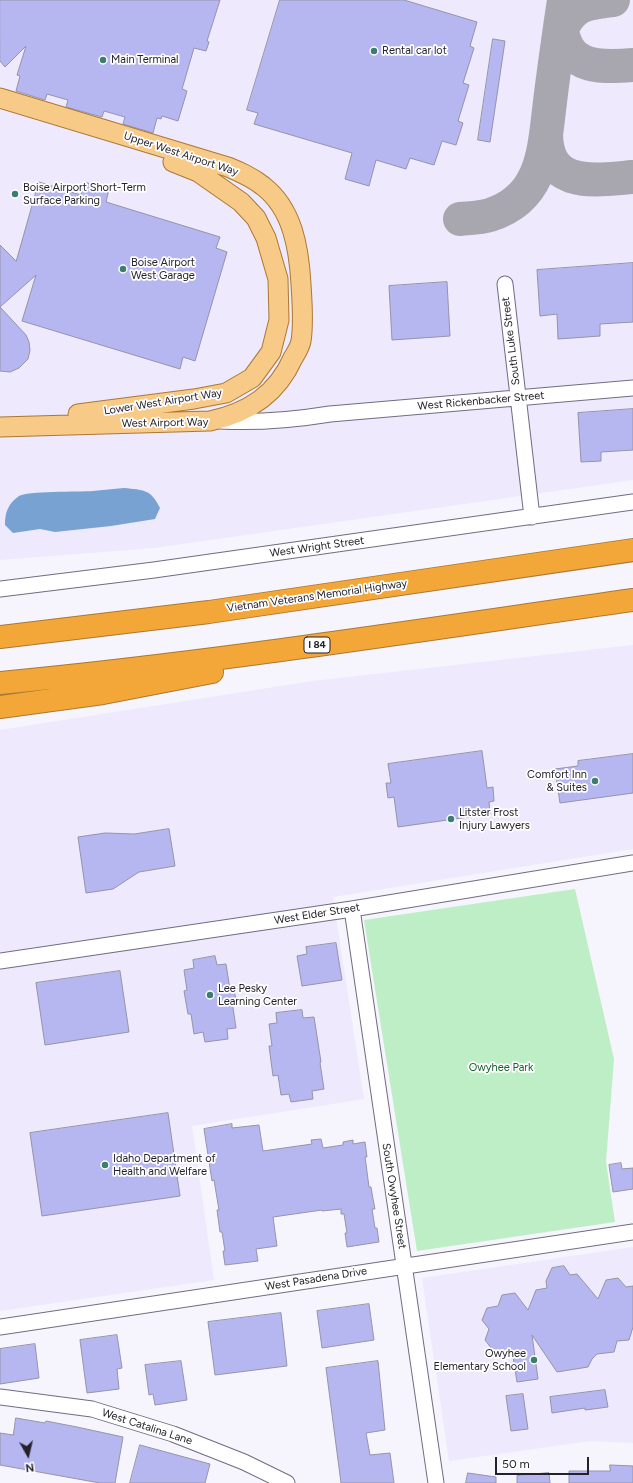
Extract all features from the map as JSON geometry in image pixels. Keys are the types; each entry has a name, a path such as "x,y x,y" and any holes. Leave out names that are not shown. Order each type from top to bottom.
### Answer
{"highway":[{"name":"Vietnam Veterans Memorial Highway","path":"0,637 209,612 633,550"},
{"name":"I 84","path":"0,684 128,670 365,639 633,600"},
{"path":"0,625 209,612"},
{"path":"0,707 102,693 176,680 365,639"}],"main road":[{"name":"Upper West Airport Way","path":"0,98 228,167 246,174 263,186 277,201 289,221 296,242 299,260 302,319 301,342 287,372 272,391 248,408 224,418 210,421"},
{"name":"Lower West Airport Way","path":"0,108 169,160 198,172 240,202 256,218 266,238 278,279 279,320 271,352 252,378 226,393 194,399 47,418 1,427"},
{"name":"West Airport Way","path":"1,427 210,421"}],"street":[{"name":"South Luke Street","path":"505,284 532,517"},
{"name":"West Rickenbacker Street","path":"330,414 633,388"},
{"name":"West Airport Way","path":"210,421 250,423 309,418 330,414"},
{"name":"West Wright Street","path":"0,589 154,570 633,502"},
{"name":"West Elder Street","path":"0,961 352,908 633,863"},
{"name":"South Owyhee Street","path":"352,908 436,1483"},
{"name":"West Pasadena Drive","path":"0,1327 633,1232"},
{"name":"West Catalina Lane","path":"0,1397 92,1409 180,1437 244,1462 287,1483"}],"shaded area":[{"path":"0,0 633,0 633,480 154,548 0,560"},
{"path":"633,645 633,849 333,897 364,1099 192,1126 214,1280 0,1311 0,730 313,681"},
{"name":"Owyhee Elementary School","path":"633,1247 633,1443 590,1441 449,1461 422,1278"}],"green space":[{"name":"Owyhee Park","path":"575,889 614,1059 606,1162 615,1222 417,1251 364,920"}],"water":[{"path":"124,488 141,490 153,497 160,508 155,519 111,526 55,532 40,529 13,533 5,525 7,512 10,505 15,499 24,494"}],"building":[{"name":"Main Terminal","path":"0,0 220,0 207,41 209,42 206,51 194,48 182,89 187,91 178,121 162,116 161,119 157,118 153,133 123,124 125,117 104,111 102,117 66,107 68,100 47,94 45,100 16,91 20,76 17,75 26,46 5,67 0,61"},
{"name":"Rental car lot","path":"280,0 404,0 477,22 470,46 474,48 463,83 469,85 458,121 463,123 456,145 442,141 434,165 410,158 406,169 376,160 369,186 345,179 352,153 254,124 258,113 247,110"},
{"path":"493,39 505,41 490,142 478,140"},
{"name":"Boise Airport West Garage","path":"39,182 81,195 84,182 109,189 106,202 220,237 216,248 227,252 195,361 183,357 180,369 22,321 36,275 0,307 0,245 16,261"},
{"path":"633,263 633,322 600,324 600,336 558,339 557,314 540,316 537,270"},
{"path":"447,282 450,336 392,340 389,286"},
{"path":"0,307 26,335 29,342 30,350 28,359 19,368 10,372 0,371"},
{"path":"633,409 633,450 601,452 601,461 581,462 578,413"},
{"path":"482,751 487,788 493,787 494,801 489,802 490,814 398,827 394,797 388,798 386,783 391,783 388,764"},
{"name":"Comfort Inn & Suites","path":"633,754 633,793 560,803 555,769 578,766 578,761"},
{"path":"169,829 175,866 139,872 113,889 86,893 78,837 105,833 134,834"},
{"path":"336,943 342,980 302,986 297,956 307,954 306,947"},
{"name":"Lee Pesky Learning Center","path":"215,956 217,965 226,964 230,990 234,990 236,1000 232,1001 236,1028 227,1029 228,1039 205,1042 203,1032 194,1034 191,1014 188,1014 184,991 187,990 184,970 194,968 193,960"},
{"path":"120,971 129,1032 45,1045 36,983"},
{"path":"302,1010 303,1018 314,1017 324,1089 312,1091 313,1099 291,1102 289,1094 281,1095 278,1075 273,1076 269,1046 272,1046 269,1024 277,1023 276,1013"},
{"name":"Idaho Department of Health and Welfare","path":"168,1113 180,1196 42,1216 30,1133"},
{"path":"232,1124 232,1128 259,1125 263,1151 312,1144 311,1140 321,1139 323,1148 343,1145 343,1142 353,1140 353,1144 365,1142 367,1157 365,1157 369,1187 371,1187 375,1209 372,1209 379,1242 347,1247 345,1233 347,1233 344,1214 341,1214 341,1209 322,1210 273,1217 277,1246 256,1249 258,1261 225,1265 223,1251 225,1251 222,1232 220,1232 217,1210 219,1210 214,1180 212,1181 204,1129"},
{"path":"621,1163 622,1169 633,1168 633,1189 613,1192 609,1165"},
{"path":"564,1266 570,1275 577,1274 598,1299 606,1280 618,1278 626,1287 633,1286 633,1327 629,1340 617,1341 614,1352 597,1354 592,1359 588,1367 557,1372 532,1335 538,1379 517,1382 513,1357 499,1358 485,1340 489,1329 482,1320 487,1308 498,1306 502,1295 515,1293 528,1310 536,1290 547,1288 546,1281 552,1268"},
{"path":"369,1304 374,1340 322,1348 317,1311"},
{"path":"281,1313 287,1366 215,1375 208,1322"},
{"path":"117,1335 122,1368 117,1369 119,1389 87,1393 80,1340"},
{"path":"35,1344 39,1378 0,1384 0,1349"},
{"path":"181,1361 187,1400 155,1405 153,1394 149,1395 145,1365"},
{"path":"378,1361 385,1430 366,1433 370,1455 390,1453 394,1483 341,1483 326,1368"},
{"path":"605,1390 608,1407 585,1410 585,1408 552,1413 550,1397"},
{"path":"523,1394 528,1429 511,1431 506,1396"},
{"path":"16,1418 45,1423 46,1421 123,1437 115,1483 100,1483 0,1465 0,1433 13,1435"},
{"path":"140,1445 210,1464 205,1483 130,1483"},
{"path":"610,1465 633,1466 633,1483 569,1483 569,1471 610,1471"},
{"path":"468,1473 496,1477 496,1483 466,1483"},
{"path":"549,1473 550,1483 517,1483 517,1476"}],"taxiway":[{"path":"460,219 486,216 508,207 521,197 531,184 538,170 546,137 564,0"},
{"path":"559,35 568,17 580,7 586,4 613,0"},
{"path":"561,20 563,36 568,48 575,56 584,62 606,66 633,65"},
{"path":"546,134 548,152 555,164 564,173 575,177 589,179 633,177"}],"place":[{"name":"Rental car lot","path":"374,51"},
{"name":"Main Terminal","path":"103,60"},
{"name":"Boise Airport Short-Term Surface Parking","path":"15,194"},
{"name":"Boise Airport West Garage","path":"123,269"},
{"name":"Comfort Inn & Suites","path":"595,781"},
{"name":"Litster Frost Injury Lawyers","path":"451,819"},
{"name":"Lee Pesky Learning Center","path":"210,995"},
{"name":"Idaho Department of Health and Welfare","path":"105,1165"},
{"name":"Owyhee Elementary School","path":"534,1360"}]}
